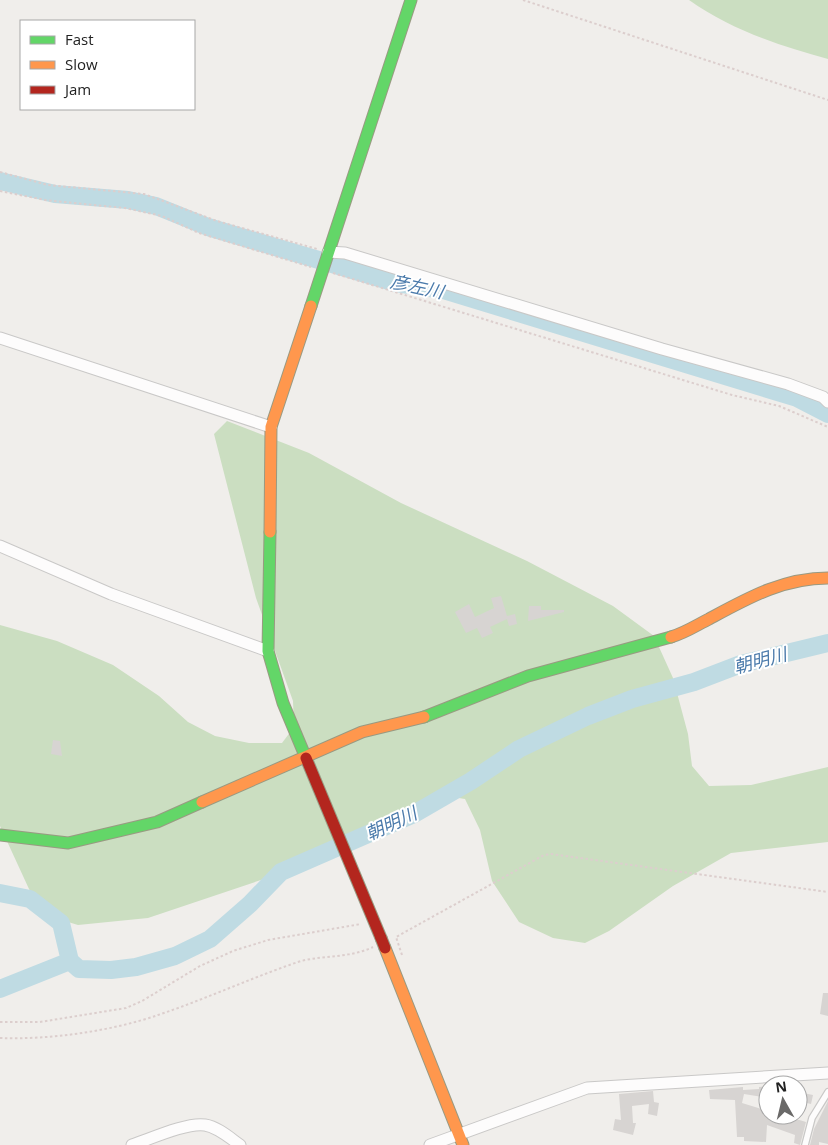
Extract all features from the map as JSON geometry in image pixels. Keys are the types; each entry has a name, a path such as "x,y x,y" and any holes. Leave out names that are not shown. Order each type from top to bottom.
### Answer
{"street":[{"path":"411,0 271,427 268,651 280,696 374,920 463,1145"},
{"path":"328,254 344,253 662,349 788,384 823,397 828,402"},
{"path":"0,338 271,427"},
{"path":"0,546 111,594 268,651"},
{"path":"0,835 68,843 100,837 157,822 362,732 425,717 528,676 678,635 697,627 762,591 787,582 809,578 828,578"},
{"path":"430,1145 587,1088 828,1074"},
{"path":"132,1145 186,1128 205,1125 220,1131 240,1145"}],"lane":[{"path":"805,1145 812,1118 828,1092"}],"path":[{"path":"523,0 828,100"},
{"path":"0,172 48,184 144,194 217,221 328,254"},
{"path":"0,190 45,200 125,208 162,216 199,233 323,269 732,395 780,406 828,427"},
{"path":"402,956 396,937 544,855 551,854 828,892"},
{"path":"0,1022 40,1022 126,1008 200,966 233,951 268,940 313,930 374,920"},
{"path":"0,1038 52,1037 157,1016 301,961 324,955 361,953 382,944"}],"green space":[{"path":"689,0 828,0 828,59 756,36 721,20"},
{"path":"227,421 309,453 401,503 527,561 613,606 654,636 673,678 688,734 692,766 709,786 751,785 828,767 828,842 731,853 673,886 609,931 585,943 553,938 519,922 492,881 480,830 465,799 446,796 399,813 369,832 267,878 148,918 78,925 45,915 29,889 0,826 0,625 57,641 113,665 159,696 188,722 215,736 249,743 282,743 294,727 293,701 256,598 214,434"}],"building":[{"path":"501,596 507,616 515,614 517,624 509,626 507,619 490,627 493,633 482,638 477,628 466,633 455,612 469,604 475,617 494,608 491,598"},
{"path":"529,606 541,606 541,610 564,610 564,612 528,621"},
{"path":"53,740 60,741 62,756 51,754"},
{"path":"823,993 828,993 828,1016 820,1014"},
{"path":"743,1087 743,1090 758,1089 758,1096 744,1094 742,1103 758,1108 758,1125 767,1125 766,1142 744,1141 744,1137 737,1137 735,1100 710,1099 709,1090"},
{"path":"653,1091 654,1102 659,1103 657,1116 648,1114 649,1104 632,1106 633,1123 636,1123 633,1135 613,1130 615,1119 621,1120 619,1094"},
{"path":"808,1094 813,1095 811,1104 808,1103"},
{"path":"828,1101 828,1144 819,1142 819,1145 810,1145 814,1129"},
{"path":"767,1125 805,1125 800,1145 794,1143 795,1135"}],"waterway":[{"name":"彦左川","path":"0,181 55,194 128,200 156,206 208,227 396,283 443,290 797,398 828,414"},
{"name":"朝明川","path":"0,893 30,899 61,923 70,961 79,969 111,970 136,967 175,956 210,939 250,904 281,872 414,814 471,781 519,749 588,716 632,699 694,682 741,664 828,643"},
{"path":"0,989 70,961"}],"traffic: fast":[{"path":"311,306 411,0"},
{"path":"270,532 268,651 283,703 306,758"},
{"path":"424,717 528,676 671,637"},
{"path":"0,835 68,843 157,822 202,802"}],"traffic: slow":[{"path":"270,532 271,427 311,306"},
{"path":"671,637 781,585 796,581 828,578"},
{"path":"202,802 362,732 424,717"},
{"path":"385,948 463,1145"}],"traffic: jam":[{"path":"306,758 381,938"},
{"path":"381,938 385,948"}]}
